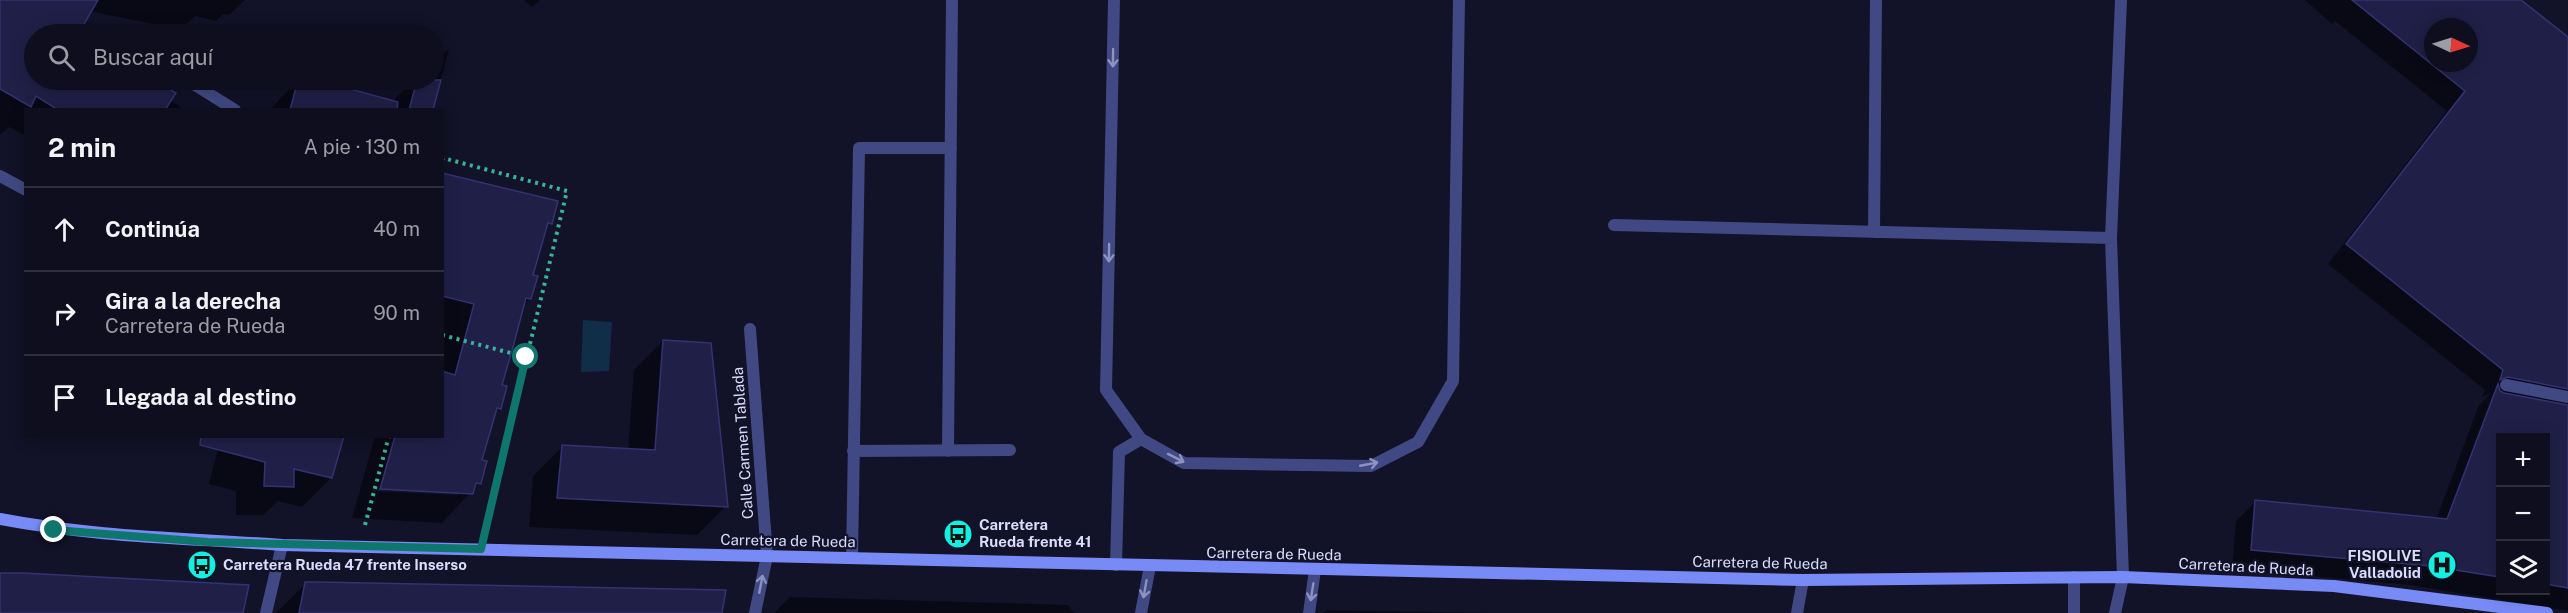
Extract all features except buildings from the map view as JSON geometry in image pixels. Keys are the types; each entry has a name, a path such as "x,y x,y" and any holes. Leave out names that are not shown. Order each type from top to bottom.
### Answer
{"street":[{"path":"948,451 952,0"},
{"path":"1114,0 1106,390 1141,439 1184,463 1371,466 1418,442 1453,381 1459,0"},
{"path":"1874,232 1876,0"},
{"path":"2115,613 2123,577 2111,238 2121,0"},
{"path":"203,90 232,108"},
{"path":"852,558 859,147 951,148"},
{"path":"0,176 24,189"},
{"path":"1614,225 2111,238"},
{"name":"Calle Carmen Tablada","path":"750,328 767,556 755,613"},
{"path":"2506,385 2568,398"},
{"path":"1116,565 1119,452 1141,439"},
{"path":"853,451 1010,450"},
{"name":"Carretera de Rueda","path":"0,519 54,530 208,542 282,545 1803,580 2123,577 2334,586 2547,613"},
{"path":"266,613 282,545"},
{"path":"1141,613 1150,566"},
{"path":"1309,613 1316,570"},
{"path":"2074,577 2074,613"},
{"path":"1797,613 1803,580"}],"path":[{"path":"444,158 567,191 481,549"},
{"path":"444,336 526,357"},
{"path":"360,546 388,438"}],"water":[{"path":"583,320 612,322 609,371 581,372"}],"place":[{"name":"Carretera Rueda frente 41","path":"958,534"},
{"name":"Carretera Rueda 47 frente Inserso","path":"202,565"},
{"name":"FISIOLIVE Valladolid","path":"2442,565"}],"route":[{"path":"54,530 208,542 481,549 526,357"}]}
